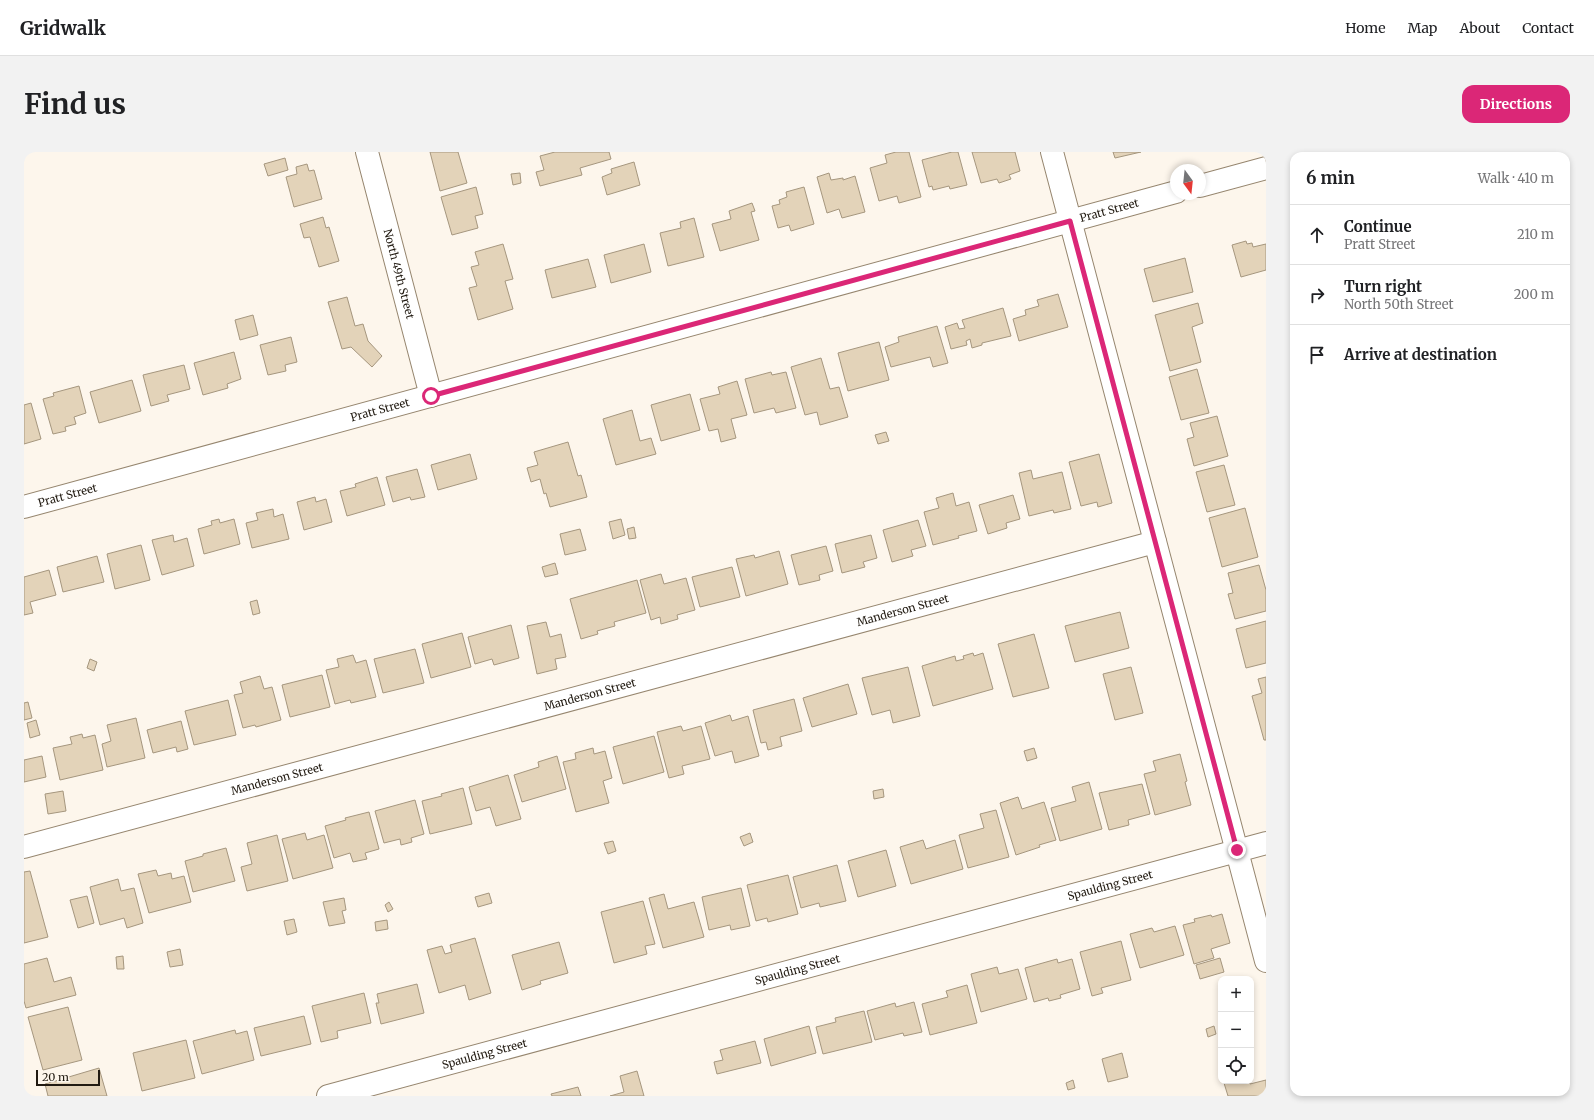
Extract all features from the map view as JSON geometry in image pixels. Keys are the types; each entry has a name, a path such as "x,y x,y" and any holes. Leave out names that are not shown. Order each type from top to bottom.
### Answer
{"street":[{"name":"North 49th Street","path":"366,152 431,396"},
{"path":"1052,152 1266,961"},
{"path":"1206,184 1266,168"},
{"name":"Pratt Street","path":"24,507 1170,194"},
{"name":"Manderson Street","path":"24,847 1155,542"},
{"name":"Spaulding Street","path":"328,1096 1266,843"}],"building":[{"path":"430,152 458,152 467,183 440,191"},
{"path":"555,152 609,152 611,159 580,168 582,175 540,186 536,172 544,170 540,156"},
{"path":"896,152 909,152 921,197 899,203 897,196 879,201 870,168 887,163 885,155"},
{"path":"952,152 958,152 967,185 950,189 949,186 933,190 932,186 929,187 922,160"},
{"path":"972,152 1015,152 1020,171 1009,175 1011,179 999,183 997,179 981,183"},
{"path":"1113,152 1141,152 1115,158"},
{"path":"285,158 288,170 268,176 264,164"},
{"path":"634,162 640,185 607,195 602,177 612,173 611,169"},
{"path":"307,164 309,171 314,170 322,199 294,207 286,177 297,174 296,167"},
{"path":"520,173 521,183 513,185 511,174"},
{"path":"829,173 831,180 843,178 843,180 855,176 865,212 842,218 839,209 827,213 817,177"},
{"path":"476,187 483,214 475,216 478,228 452,235 441,197"},
{"path":"804,187 814,224 791,231 789,225 778,228 772,206 780,204 779,200 787,197 786,192"},
{"path":"752,203 755,211 751,212 759,240 720,251 712,224 731,219 729,211"},
{"path":"323,217 326,228 329,227 339,261 319,267 310,237 304,238 300,224"},
{"path":"694,218 704,257 668,266 660,233 681,228 680,222"},
{"path":"1246,241 1247,244 1252,243 1253,247 1266,244 1266,270 1241,277 1232,245"},
{"path":"503,244 513,279 505,281 513,309 478,320 469,288 477,286 471,267 479,265 475,252"},
{"path":"644,244 651,272 611,283 604,255"},
{"path":"1185,258 1193,292 1153,302 1144,269"},
{"path":"588,259 596,287 552,298 545,270"},
{"path":"1058,294 1068,327 1019,341 1013,319 1026,315 1025,310 1039,306 1037,300"},
{"path":"347,297 355,326 363,324 368,341 382,356 372,367 351,347 342,349 328,302"},
{"path":"1198,303 1203,323 1192,327 1201,362 1170,371 1155,315"},
{"path":"1003,308 1011,336 982,343 982,345 972,348 970,339 966,341 967,345 951,349 945,327 957,323 959,329 965,328 962,320"},
{"path":"253,315 258,335 240,340 235,320"},
{"path":"937,326 948,363 933,367 930,357 891,367 885,347 899,342 898,337"},
{"path":"291,337 297,362 285,365 286,371 268,375 260,345"},
{"path":"879,342 889,380 848,391 838,353"},
{"path":"234,352 241,379 227,384 228,388 203,395 194,363"},
{"path":"821,358 830,389 839,387 848,417 820,425 817,412 805,415 791,367"},
{"path":"184,365 190,389 167,395 169,401 151,406 143,375"},
{"path":"1197,369 1209,413 1181,420 1169,377"},
{"path":"771,372 772,375 786,372 796,408 776,413 774,408 754,413 745,379"},
{"path":"132,380 141,411 99,423 90,392"},
{"path":"737,381 747,415 731,419 736,438 721,442 718,429 709,431 700,399 720,394 718,387"},
{"path":"79,386 86,413 74,417 76,424 65,427 66,431 53,434 43,399 54,396 53,393"},
{"path":"690,394 700,430 661,441 651,405"},
{"path":"31,403 41,439 24,444 24,405"},
{"path":"632,410 640,441 651,438 656,454 616,465 603,419"},
{"path":"1217,416 1228,456 1194,466 1187,439 1194,437 1190,423"},
{"path":"886,432 889,441 878,444 875,435"},
{"path":"568,442 578,476 581,475 587,497 550,507 546,493 544,494 540,479 531,482 527,468 538,465 534,452"},
{"path":"470,454 477,479 438,490 431,465"},
{"path":"1099,454 1112,503 1098,507 1097,502 1081,506 1069,462"},
{"path":"1224,465 1235,505 1207,512 1196,472"},
{"path":"417,469 425,497 411,500 410,497 393,502 386,477"},
{"path":"1031,470 1033,479 1062,472 1071,509 1054,513 1053,510 1029,516 1019,473"},
{"path":"377,477 385,505 347,516 340,491 356,487 355,484"},
{"path":"953,493 956,506 969,502 977,531 958,536 959,538 933,545 924,512 939,508 936,498"},
{"path":"1013,495 1020,519 1006,523 1007,528 988,534 979,505"},
{"path":"315,497 316,502 326,499 332,522 304,530 297,502"},
{"path":"1245,508 1258,557 1222,567 1209,518"},
{"path":"273,509 274,517 283,514 289,539 252,548 246,523 258,520 256,513"},
{"path":"219,519 220,523 234,519 240,544 204,554 198,529 212,525 211,521"},
{"path":"621,519 625,535 613,539 609,522"},
{"path":"918,520 926,546 911,550 913,556 892,562 883,530"},
{"path":"634,527 636,538 629,539 627,529"},
{"path":"580,529 586,550 565,555 560,534"},
{"path":"173,535 174,542 187,538 194,566 162,575 152,540"},
{"path":"871,535 877,558 863,562 865,567 842,573 835,544"},
{"path":"141,545 150,580 115,589 107,554"},
{"path":"826,546 833,571 819,575 820,580 799,585 791,555"},
{"path":"779,551 788,584 746,596 736,559 754,555 755,558"},
{"path":"97,556 104,582 63,592 57,567"},
{"path":"555,563 558,574 545,577 542,567"},
{"path":"1259,565 1266,590 1266,611 1235,619 1228,594 1233,593 1228,573"},
{"path":"732,567 740,597 700,607 692,577"},
{"path":"49,570 56,595 30,602 33,613 24,615 24,577"},
{"path":"661,574 664,584 686,578 695,610 677,615 678,619 661,624 660,617 651,620 640,580"},
{"path":"637,580 646,613 614,622 615,626 597,631 598,634 581,639 570,599"},
{"path":"257,600 260,613 253,615 250,602"},
{"path":"1120,612 1129,648 1075,662 1065,626"},
{"path":"1266,621 1266,663 1246,668 1236,629"},
{"path":"546,622 550,637 561,634 566,657 555,659 557,669 537,674 527,626"},
{"path":"511,625 519,658 494,665 492,659 475,664 468,637"},
{"path":"462,633 471,667 431,678 422,644"},
{"path":"1034,634 1049,688 1013,697 998,644"},
{"path":"415,649 424,683 383,693 374,659"},
{"path":"973,653 974,656 983,653 993,689 933,706 922,666 955,656 956,661 964,659 963,656"},
{"path":"353,655 356,663 366,660 376,697 351,703 350,700 335,704 326,670 339,667 337,659"},
{"path":"90,659 97,662 94,671 87,668"},
{"path":"908,667 920,716 893,723 890,710 872,715 862,678"},
{"path":"1131,667 1143,713 1115,720 1103,674"},
{"path":"322,675 330,707 290,717 282,685"},
{"path":"260,676 264,689 272,687 281,720 256,727 255,725 243,728 234,695 243,693 240,682"},
{"path":"1266,677 1266,740 1264,740 1252,696 1262,693 1258,679"},
{"path":"848,684 857,714 812,727 803,698"},
{"path":"794,699 802,731 780,737 782,746 768,750 766,742 761,743 753,710"},
{"path":"228,700 236,735 194,745 185,711"},
{"path":"28,702 32,718 24,720 24,703"},
{"path":"730,715 732,721 748,716 759,756 735,763 732,751 715,756 705,723"},
{"path":"136,718 145,758 107,767 102,744 111,741 107,725"},
{"path":"36,720 40,735 30,738 27,723"},
{"path":"181,721 188,749 177,752 176,747 153,753 147,730"},
{"path":"681,726 683,731 701,726 710,759 682,766 684,774 669,778 657,732"},
{"path":"82,734 83,738 95,735 103,770 60,780 53,748 72,744 70,737"},
{"path":"654,736 664,772 623,784 613,747"},
{"path":"593,748 594,754 605,751 612,778 603,781 609,803 576,812 563,762 576,759 575,753"},
{"path":"1034,748 1037,758 1027,761 1024,751"},
{"path":"1180,754 1191,805 1155,815 1144,774 1156,771 1153,761"},
{"path":"42,756 46,777 24,782 24,760"},
{"path":"557,756 566,789 522,802 514,775 539,767 538,762"},
{"path":"508,775 521,819 496,826 490,807 476,811 469,787"},
{"path":"1089,782 1102,829 1060,841 1051,808 1076,801 1072,787"},
{"path":"1142,784 1150,814 1128,820 1129,825 1109,830 1099,793"},
{"path":"463,788 472,824 430,834 422,801 442,796 441,794"},
{"path":"883,789 884,797 874,799 873,791"},
{"path":"63,791 66,811 48,814 45,794"},
{"path":"1018,797 1022,809 1044,802 1056,840 1039,845 1040,847 1016,855 1000,803"},
{"path":"415,800 424,834 411,838 412,842 401,845 400,839 384,843 375,811"},
{"path":"996,810 1009,857 968,868 959,835 984,828 980,814"},
{"path":"369,812 379,849 365,853 367,859 353,862 350,853 334,858 325,826 346,820 345,818"},
{"path":"305,833 307,840 324,835 333,868 293,879 282,839"},
{"path":"750,833 753,842 744,846 740,837"},
{"path":"277,835 288,881 247,891 241,867 252,864 247,843"},
{"path":"923,840 926,849 955,840 963,869 911,884 900,847"},
{"path":"613,841 616,851 608,854 604,843"},
{"path":"226,848 235,881 193,892 185,861 203,856 203,854"},
{"path":"886,850 896,886 858,897 848,861"},
{"path":"837,865 846,901 820,907 819,903 801,908 793,877"},
{"path":"156,870 158,876 171,873 172,879 184,876 191,902 149,913 138,874"},
{"path":"30,871 48,937 24,943 24,872"},
{"path":"788,875 798,914 768,922 767,918 756,921 747,885"},
{"path":"118,879 121,891 134,888 143,923 127,928 124,918 100,925 90,887"},
{"path":"741,888 750,926 731,930 730,925 709,930 702,897"},
{"path":"489,893 492,903 478,907 475,897"},
{"path":"664,894 668,909 694,902 704,937 663,948 649,898"},
{"path":"87,896 94,923 78,928 70,900"},
{"path":"344,898 346,910 342,911 345,923 329,926 323,902"},
{"path":"643,901 655,944 645,946 647,954 614,963 601,912"},
{"path":"389,902 393,909 388,912 385,905"},
{"path":"1222,914 1230,943 1211,949 1214,958 1194,964 1183,925 1195,922 1194,919"},
{"path":"294,919 297,932 287,935 284,921"},
{"path":"387,920 388,929 376,931 375,922"},
{"path":"1175,926 1184,955 1140,968 1130,934 1152,928 1154,932"},
{"path":"475,938 491,993 469,1000 465,985 439,993 427,950 442,946 445,954 452,952 450,945"},
{"path":"1121,941 1131,980 1101,988 1103,993 1092,996 1080,952"},
{"path":"559,942 568,973 540,981 541,984 522,990 512,955"},
{"path":"180,949 183,965 170,967 167,952"},
{"path":"123,956 124,969 117,969 116,957"},
{"path":"47,958 54,982 71,977 76,995 26,1008 24,1001 24,964"},
{"path":"1220,958 1224,972 1200,979 1196,965"},
{"path":"1057,959 1058,963 1072,959 1080,989 1060,995 1061,998 1049,1001 1048,998 1034,1002 1025,968"},
{"path":"997,967 999,974 1018,969 1027,999 981,1012 971,974"},
{"path":"417,984 424,1013 381,1024 376,1003 379,1003 377,994"},
{"path":"967,985 977,1023 930,1035 922,1004 948,997 946,991"},
{"path":"364,993 371,1023 337,1031 338,1038 321,1042 312,1006"},
{"path":"914,1002 922,1032 904,1036 903,1033 875,1040 867,1011 895,1003 896,1007"},
{"path":"68,1007 82,1060 43,1070 28,1017"},
{"path":"864,1011 872,1042 823,1054 816,1027 836,1022 835,1018"},
{"path":"304,1016 311,1044 261,1056 254,1028"},
{"path":"809,1026 816,1053 771,1066 764,1039"},
{"path":"1214,1026 1216,1034 1208,1037 1206,1029"},
{"path":"235,1030 236,1034 247,1031 254,1060 202,1074 193,1041"},
{"path":"186,1040 195,1078 142,1091 133,1053"},
{"path":"755,1041 761,1063 717,1074 714,1062 723,1060 720,1050"},
{"path":"1122,1053 1128,1077 1108,1082 1102,1059"},
{"path":"99,1068 107,1096 48,1096 45,1084"},
{"path":"637,1071 644,1096 610,1096 624,1092 620,1076"},
{"path":"1073,1080 1075,1088 1068,1090 1066,1083"},
{"path":"1266,1080 1266,1096 1228,1096 1224,1084 1254,1084"},
{"path":"578,1087 581,1096 552,1096 551,1094"}],"route":[{"path":"431,396 1070,221 1237,850"}]}
